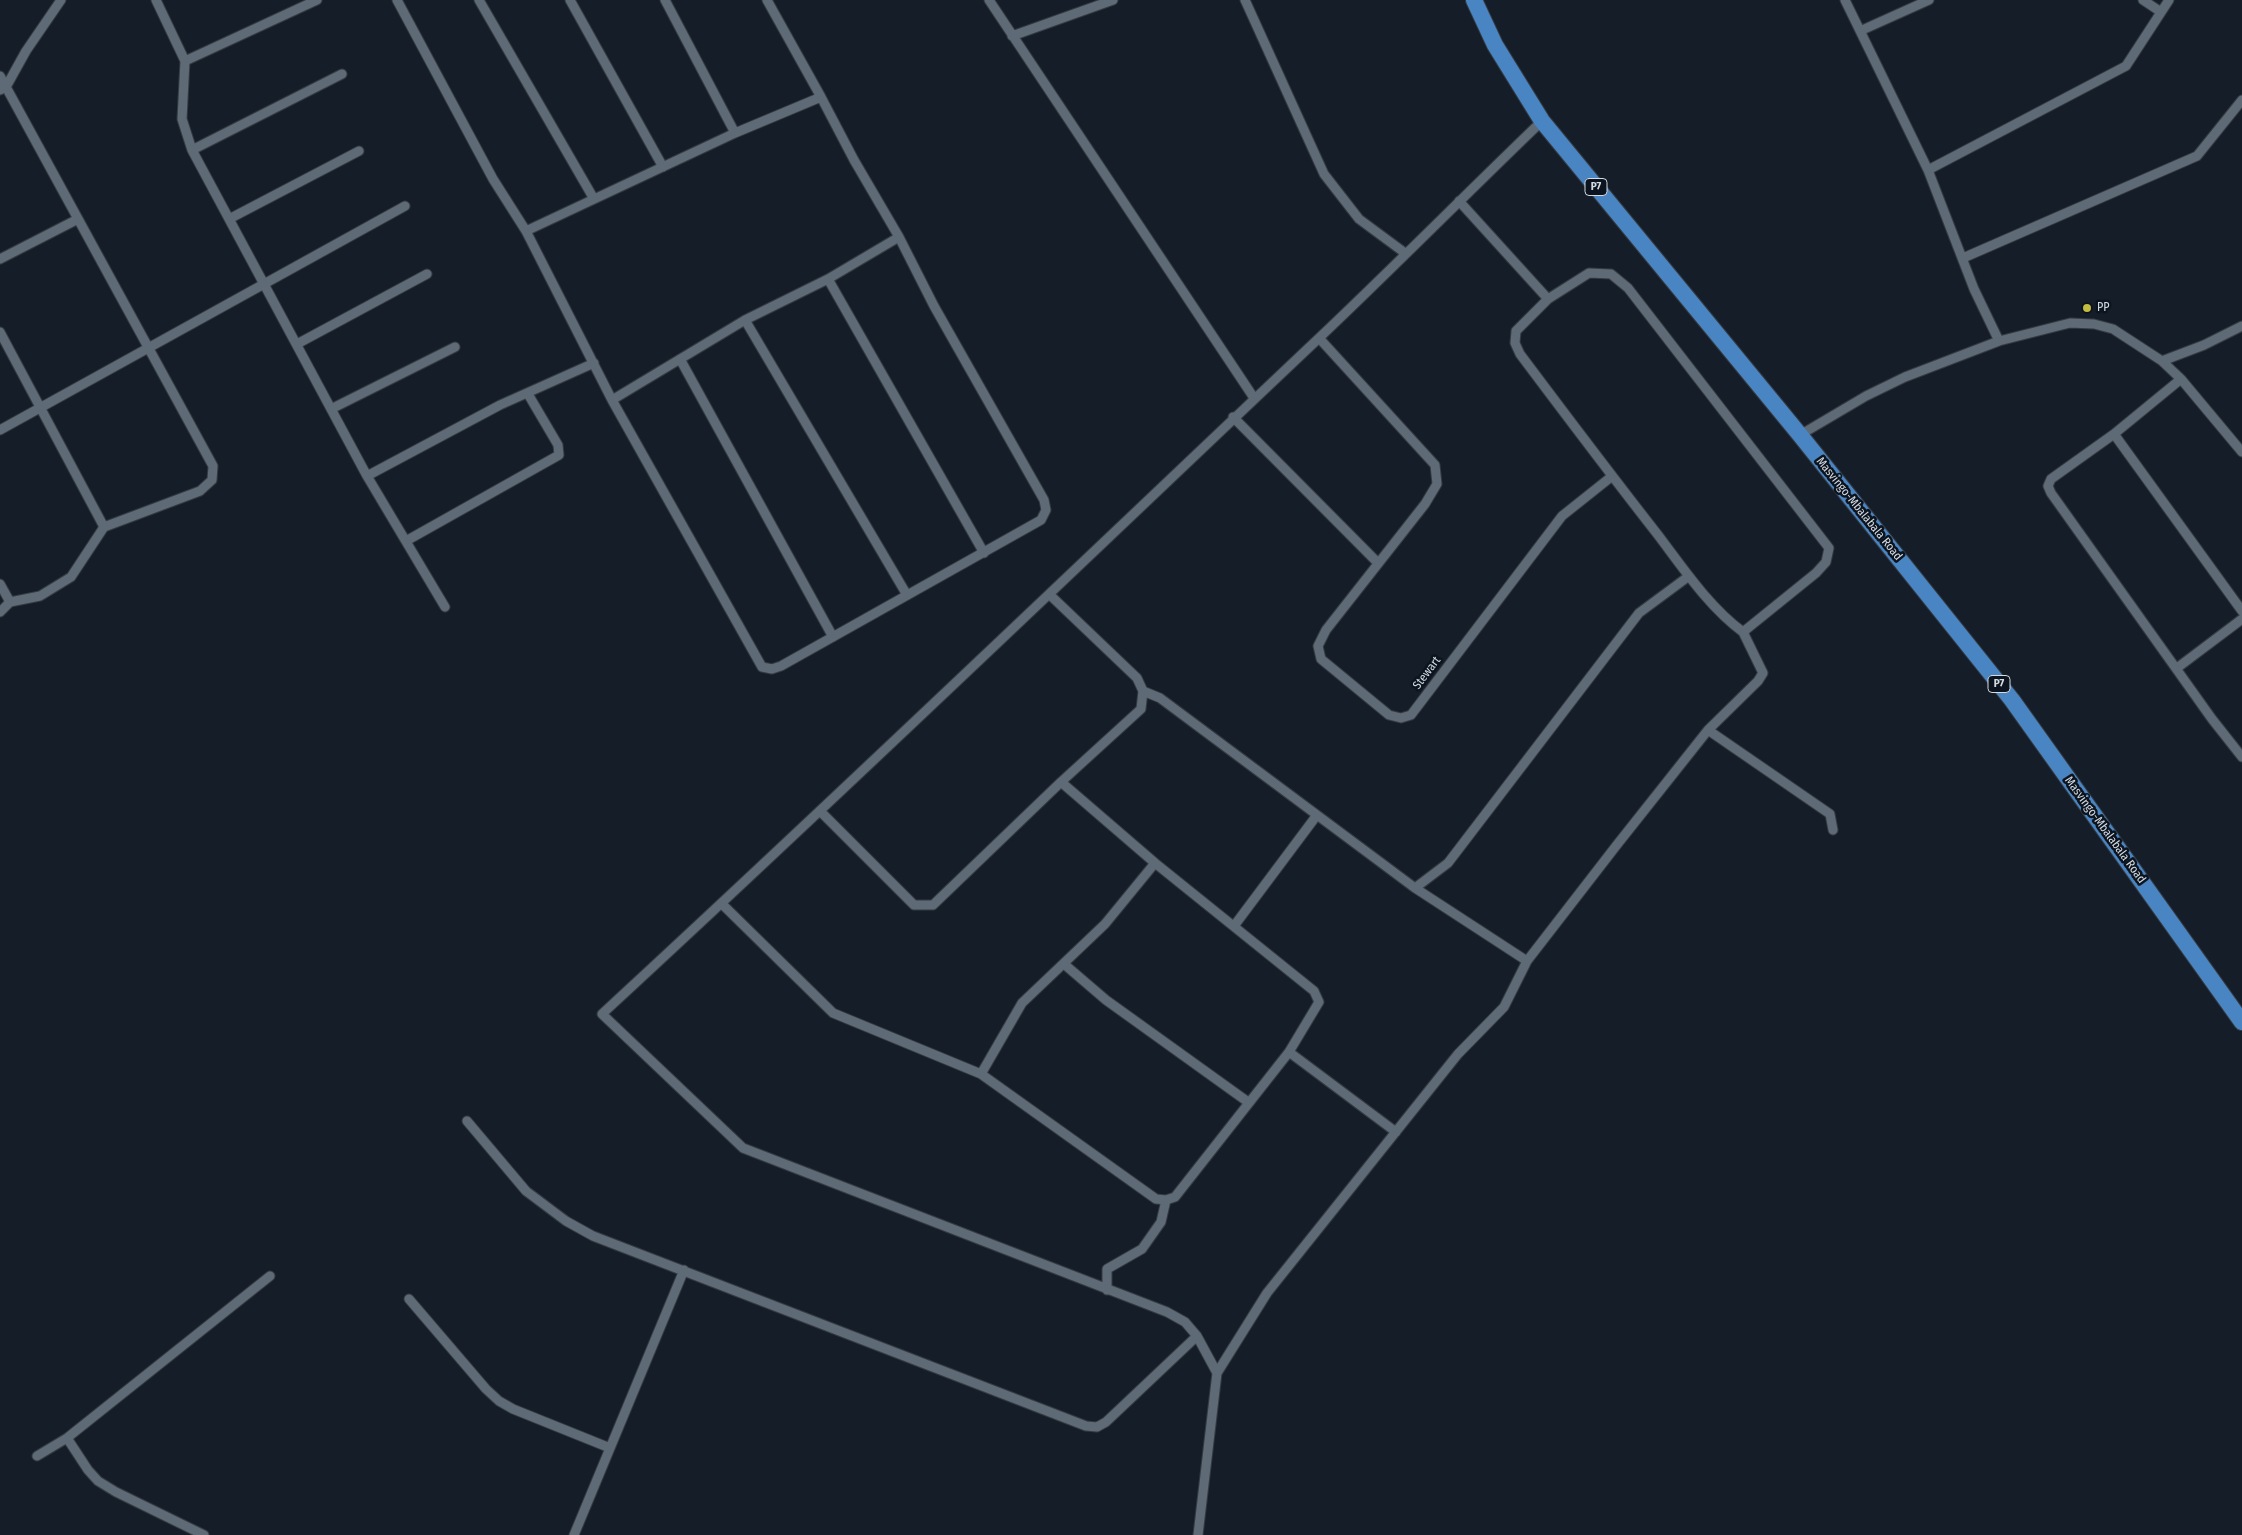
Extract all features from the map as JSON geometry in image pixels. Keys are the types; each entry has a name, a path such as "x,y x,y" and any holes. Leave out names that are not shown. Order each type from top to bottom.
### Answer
{"highway":[{"name":"Masvingo-Mbalabala Road","path":"1474,0 1494,45 1542,121 1800,435 2012,700 2242,1022"}],"street":[{"path":"3,88 61,0"},
{"path":"156,0 185,61 182,119 192,150 367,476 445,607"},
{"path":"185,61 317,0"},
{"path":"396,0 493,179 526,231 612,400 762,667 772,669 781,666 1041,520 1046,510 1044,500 934,306 899,237 854,160 822,96 767,0"},
{"path":"479,0 594,199"},
{"path":"570,0 663,167"},
{"path":"665,0 735,133"},
{"path":"989,0 1254,398"},
{"path":"1012,36 1113,0"},
{"path":"1245,0 1324,174 1359,219 1405,253"},
{"path":"1845,0 1928,170 1974,289 1999,342"},
{"path":"1860,31 1929,0"},
{"path":"2144,0 2161,12"},
{"path":"1928,170 2126,66 2169,0"},
{"path":"192,150 342,74"},
{"path":"0,76 3,88 78,219 213,466 212,480 200,491 104,527 71,577 40,596 10,602 0,612"},
{"path":"526,231 735,133 822,96"},
{"path":"1963,258 2197,156 2242,100"},
{"path":"1217,1373 1197,1336 1185,1322 1166,1312 743,1148 602,1014 821,812 1050,595 1233,417 1319,338 1542,121"},
{"path":"229,219 359,152"},
{"path":"1459,201 1548,299"},
{"path":"0,430 405,206"},
{"path":"0,259 78,219"},
{"path":"612,400 745,320 828,279 899,237"},
{"path":"1198,1535 1217,1373 1267,1293 1458,1054 1504,1007 1527,960 1708,730 1758,681 1763,673 1743,632 1732,624 1689,576 1520,354 1515,343 1516,331 1548,299 1589,273 1611,274 1628,288 1830,548 1826,562 1816,573 1743,632"},
{"path":"296,344 427,274"},
{"path":"828,279 984,553"},
{"path":"745,320 907,595"},
{"path":"1800,435 1866,396 1897,381 1999,342 2070,323 2094,324 2113,329 2162,361 2181,379 2242,452"},
{"path":"2162,361 2204,345 2242,326"},
{"path":"0,332 104,527"},
{"name":"Stewart","path":"1319,338 1436,465 1436,484 1424,504 1326,630 1318,646 1321,659 1389,715 1401,718 1411,715 1562,516 1612,476"},
{"path":"331,409 455,348"},
{"path":"680,359 833,637"},
{"path":"367,476 500,406 594,363"},
{"path":"2181,379 2114,434 2051,479 2048,486 2051,493 2212,719 2242,757"},
{"path":"406,541 559,454 558,445 528,394"},
{"path":"1233,417 1377,562"},
{"path":"2114,434 2242,611"},
{"path":"1415,888 1448,863 1639,613 1689,576"},
{"path":"0,584 10,602"},
{"path":"821,812 914,905 933,905 1061,782 1141,709 1143,691 1137,678 1050,595"},
{"path":"2177,668 2242,619"},
{"path":"1143,691 1160,698 1415,888 1527,960"},
{"path":"1708,730 1830,814 1833,830"},
{"path":"722,904 833,1013 981,1074 1156,1199 1166,1200 1175,1197 1289,1052 1319,1002 1314,991 1155,863 1061,782"},
{"path":"1234,926 1317,815"},
{"path":"981,1074 1022,1003 1105,924 1155,863"},
{"path":"1064,964 1106,1000 1248,1102"},
{"path":"1289,1052 1396,1132"},
{"path":"467,1121 526,1191 566,1221 593,1236 1086,1426 1097,1427 1106,1422 1197,1336"},
{"path":"1107,1290 1107,1269 1142,1249 1162,1222 1166,1200"},
{"path":"574,1535 684,1270"},
{"path":"37,1456 67,1438 270,1276"},
{"path":"409,1299 486,1389 499,1401 513,1409 610,1448"},
{"path":"67,1438 88,1470 98,1481 116,1492 204,1535"}],"place":[{"name":"PP","path":"2087,308"}]}
